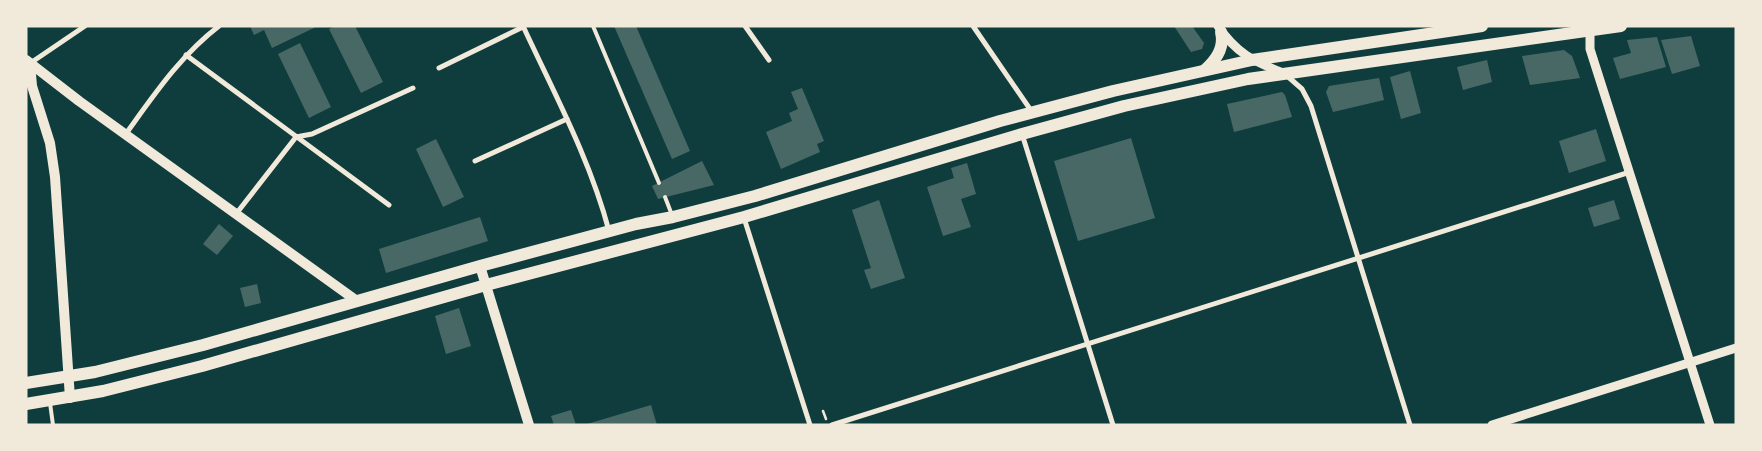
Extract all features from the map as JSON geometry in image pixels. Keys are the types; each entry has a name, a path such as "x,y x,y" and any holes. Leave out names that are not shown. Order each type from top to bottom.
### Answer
{"main road":[{"path":"26,383 68,377 158,357 609,231 673,217 789,186 1033,112 1113,91 1252,60 1482,26"},
{"path":"26,404 70,398 177,373 744,216 1074,119 1171,95 1248,79 1590,28 1621,26"},
{"path":"1205,70 1220,52 1223,37 1220,29"},
{"path":"28,63 356,301"},
{"path":"28,63 32,86 50,144 55,177 70,398"},
{"path":"480,266 529,425"}],"street":[{"path":"28,63 85,26"},
{"path":"125,135 162,83 186,55 204,37 219,26"},
{"path":"439,68 523,26 593,179 609,231"},
{"path":"973,26 1033,112"},
{"path":"747,27 769,60"},
{"path":"1590,28 1590,49 1710,425"},
{"path":"1220,29 1236,49 1252,60 1284,74 1296,82 1311,106 1410,425"},
{"path":"186,55 389,204"},
{"path":"236,214 296,137 312,134 413,88"},
{"path":"475,160 566,119"},
{"path":"1022,134 1113,425"},
{"path":"832,425 1630,172"},
{"path":"744,216 810,425"},
{"path":"1492,425 1736,348"}],"lane":[{"path":"592,26 659,183"},
{"path":"665,197 673,217"},
{"path":"50,401 53,425"}],"building":[{"path":"250,26 318,26 272,48 264,30 254,35"},
{"path":"335,26 355,26 383,82 361,93 329,29"},
{"path":"614,26 636,26 690,151 672,159"},
{"path":"1174,26 1192,26 1204,43 1202,49 1191,52"},
{"path":"1691,36 1700,66 1672,74 1661,40"},
{"path":"1657,37 1666,67 1620,79 1613,58 1631,53 1627,40"},
{"path":"300,43 331,107 309,118 278,54"},
{"path":"1564,50 1572,56 1580,78 1530,85 1522,56"},
{"path":"1487,60 1492,82 1463,90 1457,67"},
{"path":"1410,71 1421,113 1401,119 1390,77"},
{"path":"1379,78 1384,100 1333,112 1326,92 1329,86"},
{"path":"802,88 824,141 817,144 820,152 781,169 766,132 792,121 789,113 798,109 791,92"},
{"path":"1282,92 1285,95 1292,117 1234,132 1227,104"},
{"path":"1596,129 1606,161 1569,173 1559,141"},
{"path":"1131,138 1155,218 1078,241 1054,161"},
{"path":"436,139 464,197 443,207 416,149"},
{"path":"702,161 714,185 658,199 652,186"},
{"path":"967,163 976,194 961,199 971,227 943,236 927,187 954,178 951,168"},
{"path":"879,200 905,278 871,289 864,270 871,268 852,210"},
{"path":"1614,200 1620,219 1594,227 1588,208"},
{"path":"480,217 488,241 386,273 379,249"},
{"path":"219,224 233,236 217,255 203,244"},
{"path":"257,284 261,303 245,307 240,288"},
{"path":"459,308 471,346 446,354 435,316"},
{"path":"651,405 657,425 587,425 587,424"},
{"path":"571,410 576,425 554,425 551,416"}]}
